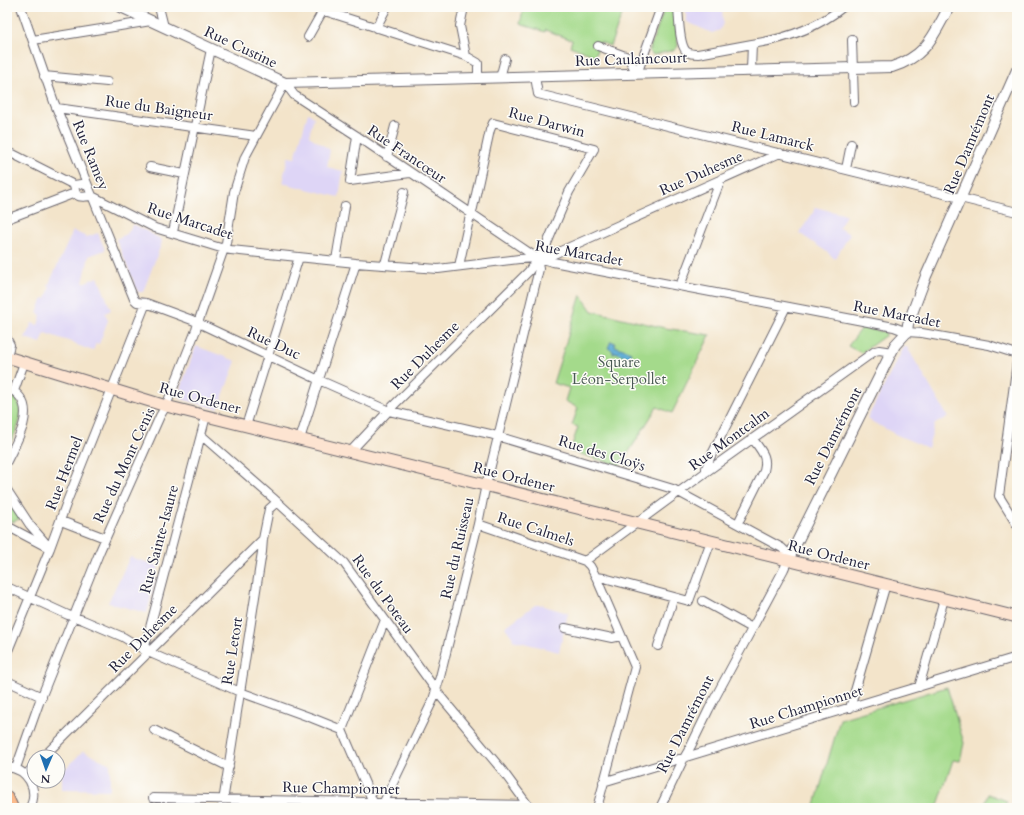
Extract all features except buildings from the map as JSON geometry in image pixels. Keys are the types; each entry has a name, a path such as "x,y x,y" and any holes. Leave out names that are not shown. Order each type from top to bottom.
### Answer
{"main road":[{"name":"Rue Ordener","path":"7,357 166,406 1017,617"},
{"path":"7,797 12,808"}],"street":[{"name":"Rue Ramey","path":"21,7 44,76 134,299 137,302 146,303"},
{"name":"Rue Custine","path":"121,7 285,83"},
{"path":"159,7 164,27"},
{"path":"312,7 324,9 376,28 466,56 478,63 478,78"},
{"path":"376,28 386,7"},
{"path":"464,7 460,26 466,56"},
{"path":"637,74 661,7"},
{"path":"678,7 682,42 684,49 690,54 698,54 752,44 792,35 829,18 843,7"},
{"name":"Rue Caulaincourt","path":"285,83 892,67 906,62 924,49 949,7"},
{"path":"308,38 324,9"},
{"path":"33,40 151,21"},
{"path":"852,40 854,102"},
{"path":"751,70 752,44"},
{"path":"598,46 628,57 637,74"},
{"path":"173,232 211,49"},
{"path":"500,78 505,59"},
{"name":"Rue Damrémont","path":"660,808 684,758 788,560 895,345 907,332 908,324 926,276 962,198 1017,70"},
{"path":"44,76 107,82"},
{"name":"Rue Lamarck","path":"535,77 538,94 1017,212"},
{"name":"Rue du Mont Cenis","path":"16,768 42,697 105,538 160,416 166,406 198,323 224,249 234,192 245,157 285,83"},
{"name":"Rue Francœur","path":"285,83 294,95 537,258"},
{"name":"Rue du Baigneur","path":"57,108 194,126 256,136"},
{"name":"Rue Darwin","path":"471,214 490,130 493,123 594,149"},
{"path":"387,157 395,126"},
{"path":"357,136 350,181 410,173"},
{"path":"846,169 851,144"},
{"name":"Rue Duhesme","path":"350,452 529,271 546,246 569,192 594,149"},
{"path":"7,151 74,189"},
{"name":"Rue Duhesme","path":"537,258 554,254 780,153"},
{"path":"150,167 184,174"},
{"path":"680,286 721,179"},
{"path":"7,218 74,189 81,184 88,186"},
{"name":"Rue Marcadet","path":"74,189 82,198 92,196 155,228 173,232 224,249 438,269 519,258 537,258 894,327 907,332 922,333 989,345 1017,354"},
{"path":"385,264 404,192"},
{"path":"336,260 345,206"},
{"path":"459,266 471,214"},
{"path":"246,426 299,257"},
{"name":"Rue du Ruisseau","path":"383,805 436,690 478,524 534,287 538,269 537,258"},
{"path":"300,439 356,262"},
{"path":"521,279 529,281 534,287"},
{"name":"Rue Duc","path":"146,303 198,323 389,411"},
{"name":"Rue Hermel","path":"7,653 61,521 68,499 146,303"},
{"path":"706,472 710,458 786,307"},
{"path":"7,339 10,345 7,357"},
{"name":"Rue Montcalm","path":"585,561 875,351 879,350 892,352"},
{"path":"1017,362 1013,423 999,496 1017,525"},
{"path":"7,462 25,418 26,410 24,402 10,390 24,363"},
{"name":"Rue des Cloÿs","path":"389,411 498,436 679,492 782,548 787,553 788,560"},
{"path":"201,435 206,416"},
{"name":"Rue du Poteau","path":"201,435 344,563 436,690 502,770 529,806"},
{"name":"Rue Sainte-Isaure","path":"146,651 201,435"},
{"path":"740,519 766,464 765,456 753,439"},
{"path":"7,490 30,524 50,548"},
{"name":"Rue Letort","path":"222,808 263,539 269,509 277,502"},
{"path":"61,521 105,538"},
{"name":"Rue Calmels","path":"478,524 585,561"},
{"path":"7,526 50,548"},
{"name":"Rue Duhesme","path":"51,749 146,651 263,539"},
{"path":"596,577 689,601 711,541"},
{"path":"585,561 590,566 596,577 635,667 596,808"},
{"path":"850,708 886,584"},
{"path":"7,587 123,637 146,651 240,692 342,730 374,802"},
{"path":"658,646 674,597"},
{"path":"919,687 944,599"},
{"path":"704,601 752,628"},
{"path":"342,730 385,620"},
{"path":"565,628 612,638 621,636"},
{"name":"Rue Championnet","path":"603,782 1017,657"},
{"path":"7,681 42,697"},
{"path":"154,730 229,767"},
{"path":"7,767 16,768 26,775"},
{"path":"30,808 34,795 33,789"},
{"path":"34,795 43,796"},
{"name":"Rue Championnet","path":"153,798 374,802 383,805 529,806"},
{"path":"237,800 247,808"}],"shaded area":[{"path":"685,7 722,7 723,23 720,30 712,33 687,22"},
{"path":"308,113 314,117 309,136 330,150 327,167 343,171 339,197 282,183 288,157 295,158"},
{"path":"815,207 846,215 839,228 850,234 835,259 799,233 813,213"},
{"path":"133,224 161,239 162,242 143,292 138,292 116,239 127,234"},
{"path":"73,231 87,237 98,233 105,250 89,256 83,283 98,277 111,310 105,313 108,320 99,344 96,343 93,351 45,333 41,343 25,338 32,323 38,325 41,315 37,313 43,298 46,299 50,287 48,286"},
{"path":"196,346 236,361 218,409 181,399 178,395"},
{"path":"904,347 907,347 948,417 935,424 928,448 897,435 867,419"},
{"path":"130,557 159,566 147,613 108,603"},
{"path":"542,603 544,606 568,613 559,652 512,640 513,638 505,627 535,605 542,605"},
{"path":"83,751 110,764 110,790 62,789 66,789 66,768"},
{"path":"77,805 115,805 115,808 77,808"}],"green space":[{"path":"524,7 625,7 610,46 600,42 595,56 570,46 572,40 545,30 545,32 520,24"},
{"path":"665,7 674,7 678,46 675,50 653,55 649,51"},
{"name":"Square Léon-Serpollet","path":"581,295 592,311 665,328 710,335 672,413 657,407 620,466 570,451 578,427 572,425 578,408 565,401 569,388 553,383"},
{"path":"862,328 885,332 886,335 861,353 848,346"},
{"path":"7,395 8,399 14,397 19,403 21,416 17,430 7,450"},
{"path":"7,498 21,518 13,522 7,520"},
{"path":"947,687 964,743 960,761 953,760 937,808 814,808 840,719"},
{"path":"988,794 1007,801 1004,808 983,808"}],"water":[{"path":"611,341 615,343 615,346 631,352 630,358 615,352 613,354 613,351 608,348"}]}
